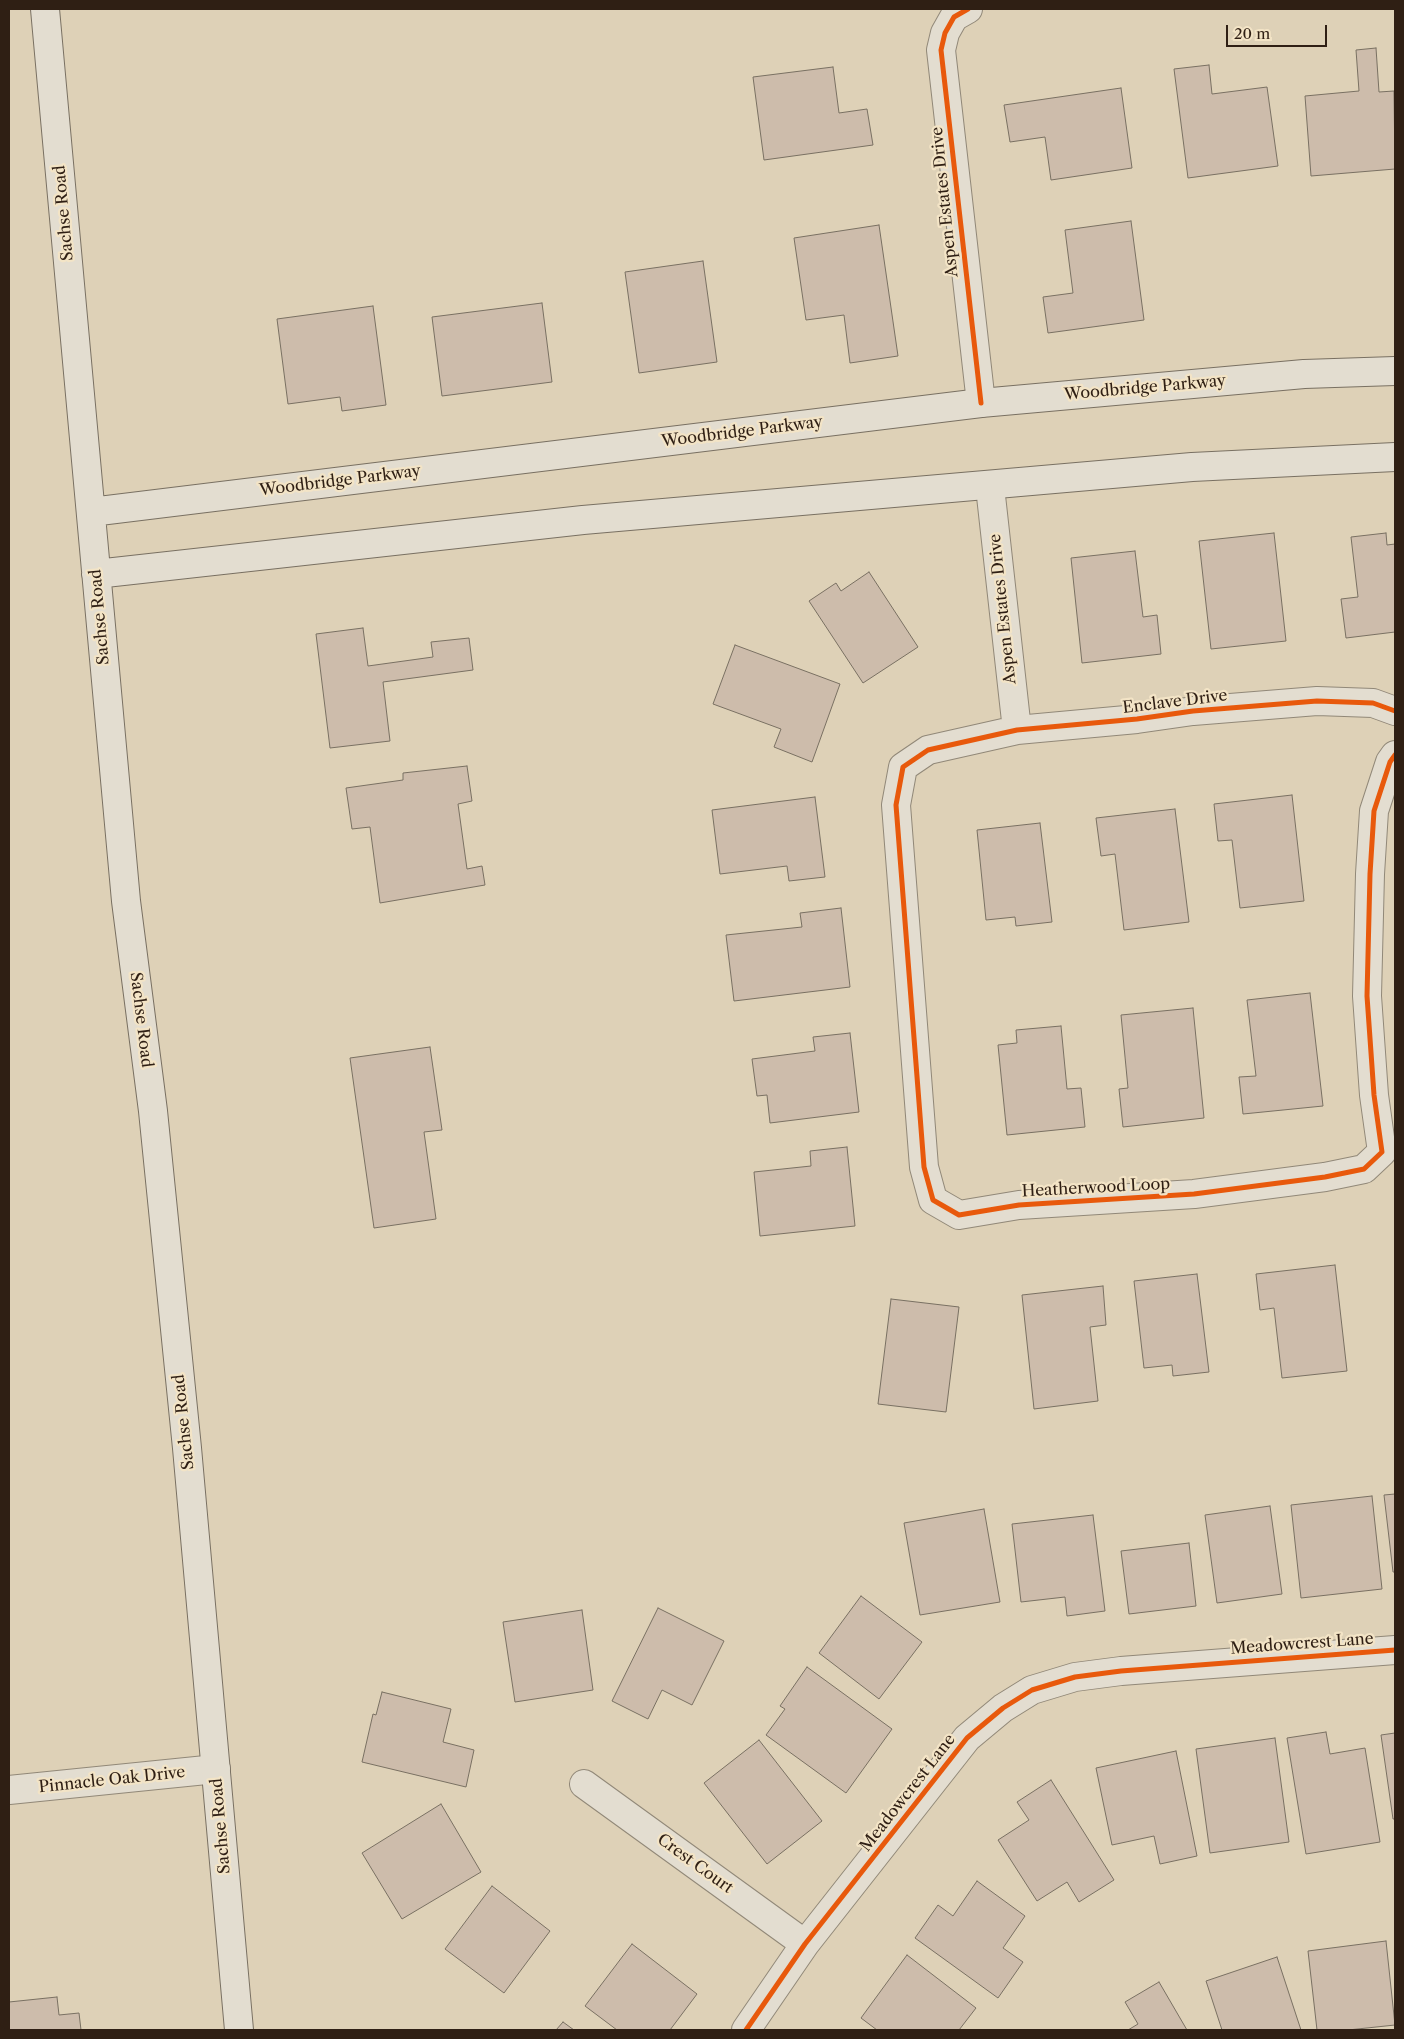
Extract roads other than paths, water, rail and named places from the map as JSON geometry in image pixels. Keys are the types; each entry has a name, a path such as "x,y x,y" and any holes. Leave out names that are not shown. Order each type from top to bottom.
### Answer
{"main road":[{"name":"Sachse Road","path":"46,9 126,902 153,1111 239,2030"},
{"name":"Aspen Estates Drive","path":"968,9 954,17 944,33 941,50 981,403"},
{"name":"Woodbridge Parkway","path":"91,512 981,403 1304,374 1395,371"},
{"path":"96,574 583,520 990,487 1192,467 1395,457"},
{"name":"Aspen Estates Drive","path":"990,487 1017,730"},
{"name":"Enclave Drive","path":"1017,730 1136,719 1193,711 1317,701 1373,703 1395,711"},
{"name":"Heatherwood Loop","path":"1017,730 928,750 903,767 896,805 924,1167 933,1200 959,1214 1019,1205 1194,1194 1325,1177 1364,1168 1382,1152 1374,1095 1367,996 1370,874 1374,811 1390,762 1395,755"},
{"name":"Meadowcrest Lane","path":"746,2030 805,1944 967,1738 1003,1708 1032,1690 1075,1678 1122,1671 1395,1650"},
{"name":"Pinnacle Oak Drive","path":"9,1790 216,1769"},
{"name":"Crest Court","path":"584,1784 805,1944"}]}
